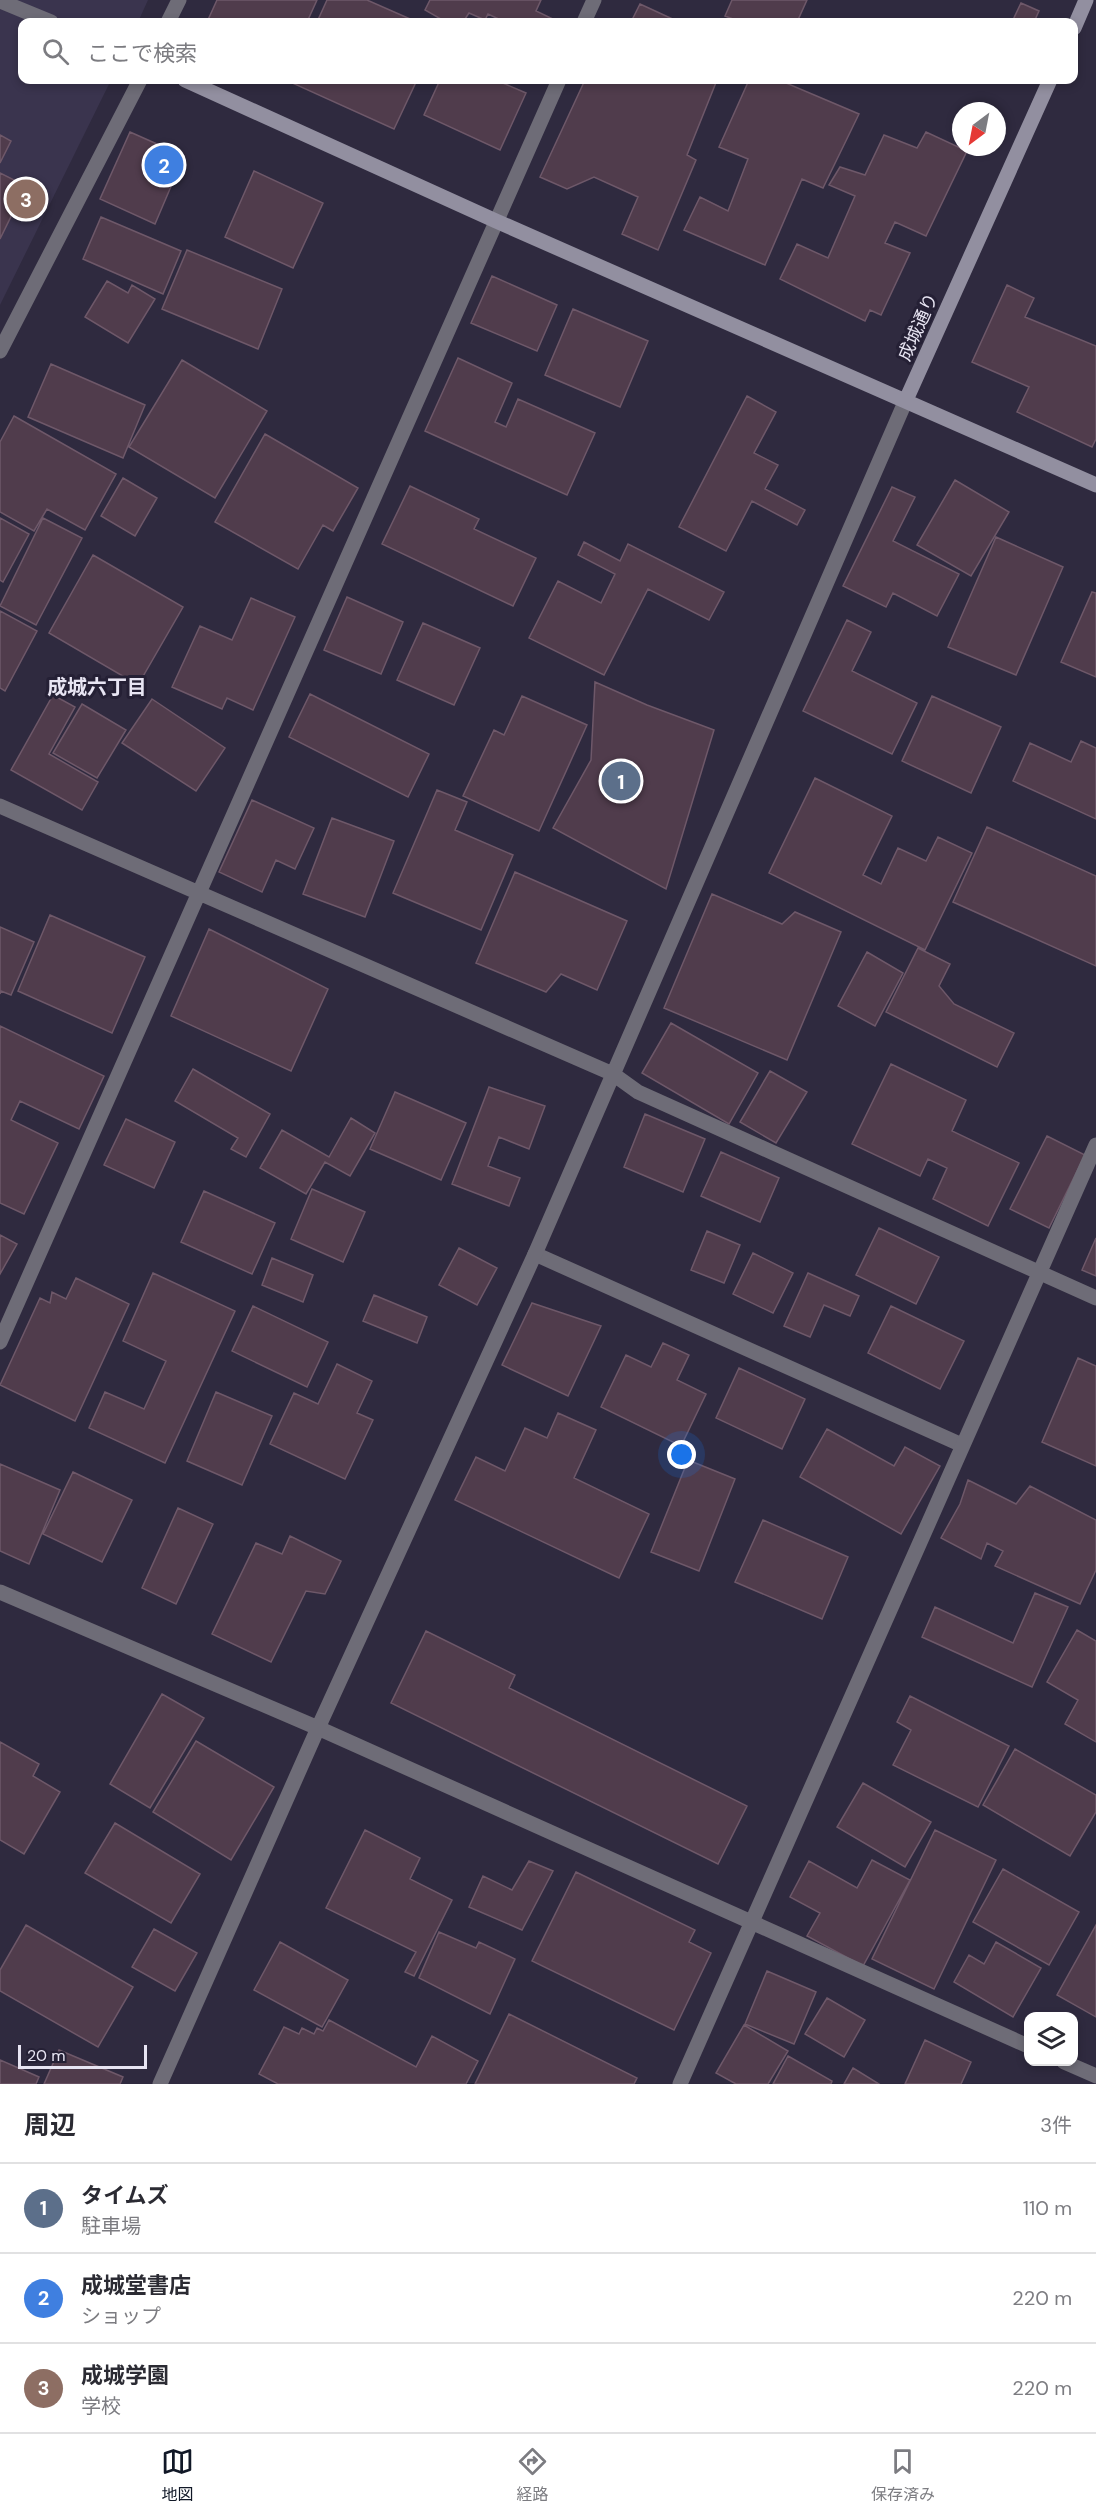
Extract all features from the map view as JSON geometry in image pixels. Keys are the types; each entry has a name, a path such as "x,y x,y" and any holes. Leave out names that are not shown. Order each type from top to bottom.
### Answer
{"street":[{"path":"170,18 179,0"},
{"path":"586,18 594,0"},
{"path":"1078,19 1086,0"},
{"path":"0,2 41,18"},
{"path":"0,351 138,84"},
{"path":"194,84 496,221 1096,485"},
{"path":"0,1342 557,84"},
{"name":"成城通り","path":"906,400 1048,84"},
{"path":"160,2084 318,1728 535,1254 906,400"},
{"path":"0,806 613,1074 638,1092 1096,1298"},
{"path":"680,2084 1096,1145"},
{"path":"535,1254 962,1445"},
{"path":"0,1592 318,1728 1024,2044"},
{"path":"1075,2066 1096,2076"}],"shaded area":[{"path":"0,0 148,0 140,18 18,18 18,84 109,84 0,305"}],"building":[{"path":"217,0 317,0 309,18 209,18"},
{"path":"327,0 367,0 408,18 319,18"},
{"path":"430,0 541,0 536,11 551,18 496,18 488,14 486,18 480,18 469,13 466,18 439,18 425,10"},
{"path":"732,0 807,0 799,18 730,18 725,16"},
{"path":"1021,3 1039,11 1036,18 1014,18"},
{"path":"640,4 670,18 633,18"},
{"path":"294,84 415,84 394,129"},
{"path":"438,84 505,84 526,93 500,150 424,115"},
{"path":"583,84 715,84 687,155 696,160 658,250 622,234 638,197 594,177 567,189 540,177"},
{"path":"747,84 788,84 859,114 823,188 802,179 765,265 684,230 700,197 728,211 748,159 719,147"},
{"path":"130,132 184,156 155,224 100,199"},
{"path":"926,132 952,144 952,156 965,156 926,236 895,222 885,243 910,253 881,315 870,310 865,321 780,279 797,244 828,258 855,196 829,185 840,167 865,175 884,135 917,148"},
{"path":"0,135 11,141 0,163"},
{"path":"254,171 323,203 293,268 225,237"},
{"path":"0,173 26,186 0,239"},
{"path":"101,217 181,251 163,294 83,259"},
{"path":"187,250 282,289 258,349 162,309"},
{"path":"492,276 557,305 537,351 471,323"},
{"path":"107,281 128,293 132,285 155,299 128,343 85,317"},
{"path":"1007,285 1034,298 1025,317 1096,346 1096,439 1092,447 1017,412 1029,387 972,362"},
{"path":"573,309 648,341 620,407 545,375"},
{"path":"458,358 512,383 495,422 506,427 518,399 595,433 567,495 425,431"},
{"path":"182,360 267,411 215,498 129,447"},
{"path":"51,364 145,405 123,458 28,417"},
{"path":"747,396 776,412 754,453 778,465 765,489 805,510 797,525 752,501 726,551 679,527"},
{"path":"14,416 116,474 85,530 47,509 34,531 0,512 0,442"},
{"path":"265,434 358,488 333,531 323,525 298,569 215,522"},
{"path":"123,478 157,498 135,536 101,516"},
{"path":"955,480 1009,512 971,576 917,545"},
{"path":"410,486 479,519 474,529 536,558 513,606 382,544"},
{"path":"892,487 915,497 893,541 959,574 937,616 893,593 886,607 843,586"},
{"path":"0,518 29,534 3,582 0,580"},
{"path":"43,518 82,538 36,625 0,606"},
{"path":"996,537 1063,567 1016,675 948,647"},
{"path":"584,542 620,561 628,544 724,592 709,620 648,589 604,675 529,638 558,581 601,603 615,574 578,555"},
{"path":"93,555 183,607 138,685 49,633"},
{"path":"1092,592 1096,593 1096,677 1061,662"},
{"path":"347,597 403,622 381,674 324,650"},
{"path":"251,598 295,617 253,710 227,698 222,709 172,687 200,626 232,640"},
{"path":"0,611 37,631 5,691 0,688"},
{"path":"847,620 871,632 852,671 917,703 892,754 803,711"},
{"path":"423,623 480,648 454,705 397,680"},
{"path":"595,682 647,705 714,730 666,889 553,828 591,760"},
{"path":"310,694 429,754 408,797 289,737"},
{"path":"53,695 75,707 49,754 98,782 82,810 11,770"},
{"path":"522,696 587,725 539,831 463,796 494,730 504,735"},
{"path":"932,696 1001,727 971,793 902,761"},
{"path":"152,699 225,748 196,791 122,743"},
{"path":"82,704 126,730 97,778 53,753"},
{"path":"1081,741 1096,748 1096,819 1013,781 1030,743 1071,762"},
{"path":"815,778 892,816 863,875 881,884 898,848 926,861 938,837 972,853 925,950 769,873"},
{"path":"437,790 467,802 455,830 513,855 481,930 393,893"},
{"path":"252,800 314,828 295,869 276,860 262,892 219,872"},
{"path":"332,818 394,841 365,917 303,894"},
{"path":"987,827 1096,876 1096,966 953,902"},
{"path":"515,872 627,921 597,990 561,974 546,992 476,963"},
{"path":"712,894 782,924 795,912 841,932 787,1060 664,1008"},
{"path":"50,915 145,957 112,1033 18,991"},
{"path":"0,927 34,942 11,995 1,991 0,994"},
{"path":"209,929 328,989 291,1071 171,1016"},
{"path":"918,948 950,964 939,986 954,1004 1014,1033 997,1067 886,1012"},
{"path":"867,952 903,973 875,1026 838,1006"},
{"path":"671,1023 758,1073 729,1124 642,1073"},
{"path":"0,1026 104,1076 79,1129 20,1101 11,1120 58,1143 24,1214 0,1203"},
{"path":"891,1064 966,1100 952,1131 1019,1163 988,1226 933,1199 947,1168 928,1159 920,1176 852,1144"},
{"path":"193,1069 270,1114 246,1157 231,1149 238,1138 175,1101"},
{"path":"770,1071 807,1092 776,1143 740,1122"},
{"path":"489,1087 545,1106 529,1149 499,1137 488,1166 520,1178 509,1206 452,1184"},
{"path":"395,1092 466,1123 441,1180 370,1149"},
{"path":"645,1114 705,1139 683,1192 624,1167"},
{"path":"351,1118 375,1133 350,1176 325,1162 306,1194 260,1168 282,1130 329,1157"},
{"path":"126,1119 175,1142 154,1188 104,1165"},
{"path":"1047,1136 1085,1155 1049,1228 1010,1209"},
{"path":"721,1152 779,1178 760,1222 701,1196"},
{"path":"312,1189 365,1212 343,1262 291,1239"},
{"path":"204,1191 275,1223 252,1274 181,1242"},
{"path":"879,1228 939,1257 916,1304 856,1275"},
{"path":"707,1231 740,1245 724,1283 691,1270"},
{"path":"0,1235 17,1244 0,1274"},
{"path":"1096,1238 1096,1276 1082,1270"},
{"path":"459,1248 497,1268 477,1305 439,1285"},
{"path":"753,1253 793,1273 773,1313 733,1294"},
{"path":"272,1258 313,1275 303,1302 262,1285"},
{"path":"153,1273 235,1311 165,1463 89,1428 105,1392 144,1409 166,1361 123,1341"},
{"path":"808,1273 859,1296 850,1316 824,1305 810,1337 784,1326"},
{"path":"76,1278 129,1304 75,1421 0,1385 40,1298 50,1303 52,1292 66,1299"},
{"path":"374,1295 427,1317 417,1343 363,1321"},
{"path":"532,1303 601,1326 568,1396 502,1365"},
{"path":"253,1306 328,1342 307,1387 232,1351"},
{"path":"891,1306 964,1341 940,1389 868,1353"},
{"path":"663,1343 689,1355 677,1380 706,1394 681,1446 601,1407 626,1355 651,1367"},
{"path":"1078,1358 1096,1366 1096,1466 1042,1442"},
{"path":"337,1364 372,1381 357,1413 373,1420 345,1479 270,1444 294,1393 318,1404"},
{"path":"739,1368 805,1399 782,1449 716,1418"},
{"path":"216,1392 272,1416 242,1485 187,1461"},
{"path":"558,1413 596,1430 574,1478 649,1514 619,1578 455,1500 476,1457 505,1471 525,1428 547,1438"},
{"path":"827,1429 894,1466 905,1447 940,1466 901,1534 800,1477"},
{"path":"688,1460 735,1479 699,1571 651,1552"},
{"path":"0,1464 60,1490 29,1564 0,1551"},
{"path":"73,1472 132,1500 102,1562 43,1534"},
{"path":"968,1480 1016,1504 1030,1486 1096,1520 1096,1570 1080,1604 995,1566 1003,1551 987,1543 981,1559 941,1538 960,1504"},
{"path":"178,1508 213,1524 176,1604 142,1588"},
{"path":"763,1520 848,1557 822,1619 735,1582"},
{"path":"290,1536 341,1561 325,1594 306,1591 271,1662 212,1634 256,1543 282,1554"},
{"path":"1035,1593 1068,1607 1032,1687 922,1637 935,1607 1013,1643"},
{"path":"1077,1630 1096,1641 1096,1742 1065,1724 1078,1700 1047,1682"},
{"path":"426,1631 515,1675 509,1688 747,1806 718,1864 391,1703"},
{"path":"162,1694 204,1718 150,1808 110,1784"},
{"path":"910,1696 1009,1746 978,1807 893,1765 911,1730 897,1722"},
{"path":"196,1741 274,1787 231,1860 153,1812"},
{"path":"0,1742 39,1764 33,1776 60,1792 24,1854 0,1840"},
{"path":"1015,1749 1096,1795 1096,1812 1070,1856 983,1805"},
{"path":"863,1783 931,1822 905,1867 837,1827"},
{"path":"115,1823 200,1874 171,1923 85,1873"},
{"path":"365,1830 420,1858 410,1879 452,1900 414,1976 405,1972 416,1952 326,1908"},
{"path":"935,1830 996,1860 934,1989 872,1959"},
{"path":"872,1860 910,1880 863,1966 807,1936 820,1913 790,1897 809,1861 857,1888"},
{"path":"529,1861 553,1871 522,1930 469,1907 483,1876 512,1890"},
{"path":"1003,1869 1079,1912 1049,1965 973,1922"},
{"path":"576,1872 695,1930 689,1942 711,1953 674,2030 532,1961"},
{"path":"26,1925 133,1987 98,2047 0,1991 0,1970"},
{"path":"1096,1925 1096,2017 1057,1995"},
{"path":"154,1929 197,1953 175,1991 132,1967"},
{"path":"439,1932 476,1948 479,1942 515,1959 490,2014 419,1978"},
{"path":"280,1942 348,1980 322,2027 254,1990"},
{"path":"996,1942 1041,1968 1013,2017 954,1982 969,1955 984,1964"},
{"path":"767,1971 816,1992 794,2044 745,2024"},
{"path":"827,1998 865,2020 844,2057 805,2034"},
{"path":"509,2014 637,2078 634,2084 475,2084"},
{"path":"329,2020 416,2067 432,2036 478,2061 466,2084 278,2084 259,2074 284,2027 299,2034 302,2028 314,2034 317,2028 323,2031"},
{"path":"744,2025 788,2051 768,2084 736,2084 716,2073"},
{"path":"925,2040 971,2062 961,2084 905,2084"},
{"path":"59,2050 123,2077 120,2084 44,2084"},
{"path":"788,2056 832,2081 831,2084 773,2084"},
{"path":"0,2060 39,2077 36,2084 0,2084"},
{"path":"853,2068 879,2084 844,2084"}],"place":[{"name":"成城堂書店","path":"164,165"},
{"name":"成城学園","path":"26,199"},
{"name":"タイムズ","path":"621,781"}],"district":[{"name":"成城六丁目","path":"97,687"}]}
